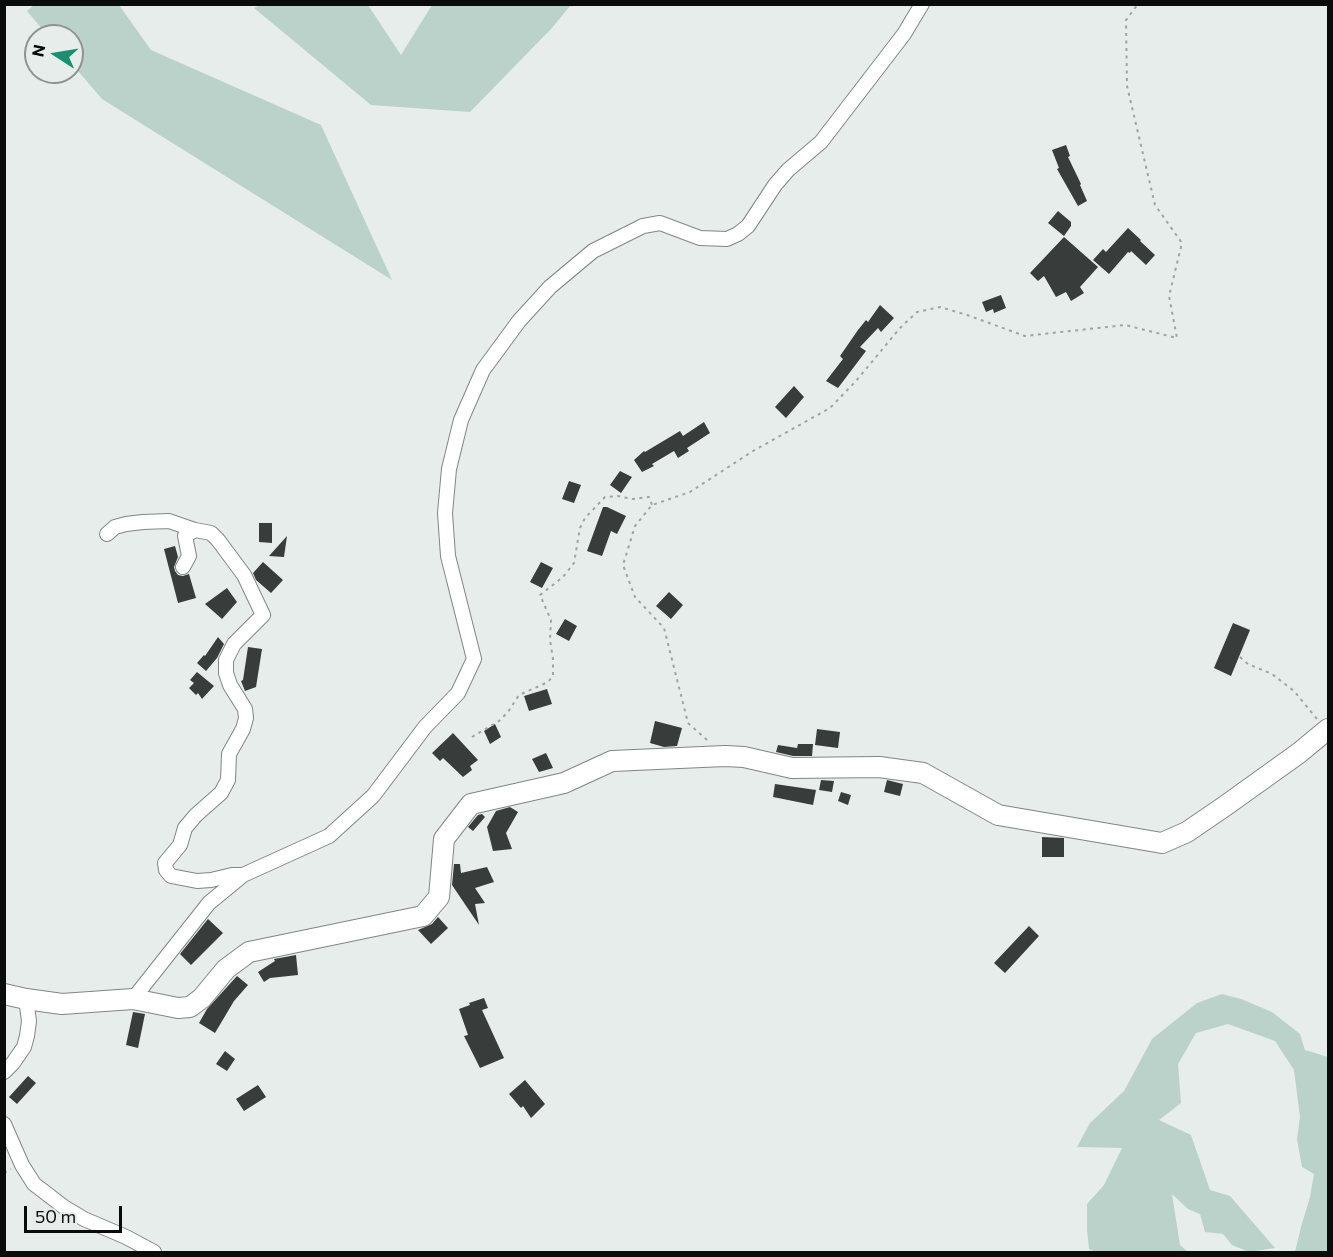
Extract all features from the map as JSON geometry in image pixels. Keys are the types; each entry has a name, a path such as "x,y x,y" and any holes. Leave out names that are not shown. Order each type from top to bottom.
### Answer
{"main road":[{"path":"4,994 62,1004 133,999 178,1008 190,1007 202,998 226,969 249,952 423,916 439,897 444,839 471,804 564,783 612,761 725,756 744,757 792,768 879,767 923,773 998,815 1162,843 1187,832 1328,730"}],"street":[{"path":"133,999 208,903 243,875 329,836 373,796 425,727 458,693 474,659 448,556 445,513 449,469 461,420 483,370 519,321 550,288 593,251 643,226 660,223 707,239 727,239 738,234 748,226 775,185 788,170 821,142 904,34 922,4"},
{"path":"107,534 115,527 126,524 170,521 211,533 244,575 263,615 234,644 226,660 226,673 230,686 245,709 246,718 243,729 229,754 228,780 221,793 185,828 180,845 165,863 166,870 171,876 197,881 243,875"},
{"path":"183,567 189,556 185,536 195,530"},
{"path":"4,1072 13,1064 24,1047 28,1021 26,999"},
{"path":"4,1124 22,1165 34,1184 84,1219 126,1237 153,1252"}],"path":[{"path":"725,756 688,723 664,628 635,597 623,566 635,526 652,505 690,492 753,451 830,408 900,328 917,312 940,307 1025,336 1125,325 1177,338 1169,296 1182,243 1155,205 1127,86 1126,20 1138,4"},
{"path":"472,737 499,721 508,712 519,694 548,682 553,676 551,620 540,595 563,577 574,563 580,528 585,518 605,497 649,497 652,505"},
{"path":"1240,657 1248,664 1272,674 1294,692 1328,730"}],"green space":[{"path":"262,4 368,5 401,55 432,5 571,5 551,29 470,112 371,105 254,8"},
{"path":"34,5 119,5 151,50 321,125 392,280 102,99 84,78 84,24 38,24 27,11"},
{"path":"1222,994 1272,1012 1300,1034 1305,1050 1328,1057 1328,1252 1295,1252 1314,1174 1302,1167 1297,1139 1300,1117 1294,1070 1275,1041 1228,1024 1196,1033 1178,1064 1181,1103 1159,1120 1191,1135 1210,1190 1230,1196 1275,1248 1249,1252 1232,1245 1223,1234 1205,1232 1200,1214 1188,1209 1172,1194 1180,1245 1188,1252 1095,1252 1089,1249 1087,1204 1104,1185 1122,1148 1077,1147 1090,1123 1124,1091 1152,1039 1197,1003"}],"building":[{"path":"1066,145 1070,156 1068,157 1087,201 1078,206 1057,169 1059,168 1052,150"},
{"path":"1058,211 1071,222 1064,236 1048,223"},
{"path":"1128,228 1155,255 1146,265 1131,251 1128,252 1109,274 1093,260 1103,249 1106,252"},
{"path":"1064,237 1098,267 1080,287 1084,293 1071,301 1066,292 1056,297 1044,276 1038,281 1030,273"},
{"path":"1001,295 1006,308 994,313 993,309 986,312 982,302"},
{"path":"880,305 894,318 881,332 878,328 860,347 866,351 838,388 826,381 843,359 840,356 858,330 866,320 868,322"},
{"path":"794,386 804,397 786,418 775,407"},
{"path":"704,422 710,433 687,448 689,451 678,458 674,451 642,472 634,460 644,451 680,431 683,436"},
{"path":"620,471 632,477 621,493 610,485"},
{"path":"569,481 581,485 574,503 562,499"},
{"path":"603,507 626,516 617,534 611,531 602,556 587,551"},
{"path":"259,523 272,523 272,543 259,542"},
{"path":"287,536 284,557 269,556"},
{"path":"175,546 178,557 174,567 175,571 178,575 189,574 196,598 178,603 164,549"},
{"path":"263,562 283,580 271,593 256,580 253,573"},
{"path":"541,562 553,568 542,588 530,582"},
{"path":"227,588 237,602 222,619 205,604"},
{"path":"669,592 683,605 671,619 656,606"},
{"path":"565,619 577,626 569,641 556,634"},
{"path":"1233,623 1250,630 1231,676 1214,668"},
{"path":"218,637 224,644 217,658 206,671 197,663 205,656"},
{"path":"248,647 262,649 256,687 245,691 241,681"},
{"path":"197,672 214,686 202,699 198,693 196,695 189,688 194,683 190,680"},
{"path":"547,689 552,704 529,711 524,696"},
{"path":"655,721 682,728 677,746 664,747 650,743"},
{"path":"495,724 501,737 490,744 484,731"},
{"path":"817,729 840,732 838,748 815,745"},
{"path":"453,733 478,760 470,766 472,770 463,777 443,758 440,761 432,753"},
{"path":"798,744 813,744 812,756 793,756 776,752 778,745 797,748"},
{"path":"546,753 553,768 539,772 532,759"},
{"path":"821,780 834,781 832,792 819,790"},
{"path":"887,780 903,784 900,796 884,792"},
{"path":"775,784 816,790 813,805 773,797"},
{"path":"841,792 851,795 848,805 838,801"},
{"path":"510,807 518,812 506,833 512,849 493,851 487,827 496,811"},
{"path":"482,814 485,817 473,831 468,827 478,815"},
{"path":"1042,837 1064,838 1064,857 1042,857"},
{"path":"454,864 460,864 461,873 487,867 494,882 475,888 485,903 475,904 479,925 452,885"},
{"path":"438,917 448,928 431,944 418,930 432,924"},
{"path":"208,919 223,933 191,965 180,954"},
{"path":"1029,926 1039,936 1005,973 994,963"},
{"path":"296,955 298,975 270,978 264,982 258,972 275,961 274,959"},
{"path":"237,976 248,985 234,1001 215,1033 199,1023 207,1009"},
{"path":"484,998 488,1008 482,1010 504,1058 480,1068 464,1036 468,1035 459,1009"},
{"path":"133,1012 145,1014 138,1048 126,1045"},
{"path":"225,1051 235,1059 227,1071 216,1064"},
{"path":"28,1076 36,1083 17,1104 9,1097"},
{"path":"525,1080 545,1104 531,1118 523,1106 521,1108 509,1094"},
{"path":"258,1085 266,1097 244,1111 236,1099"}]}
